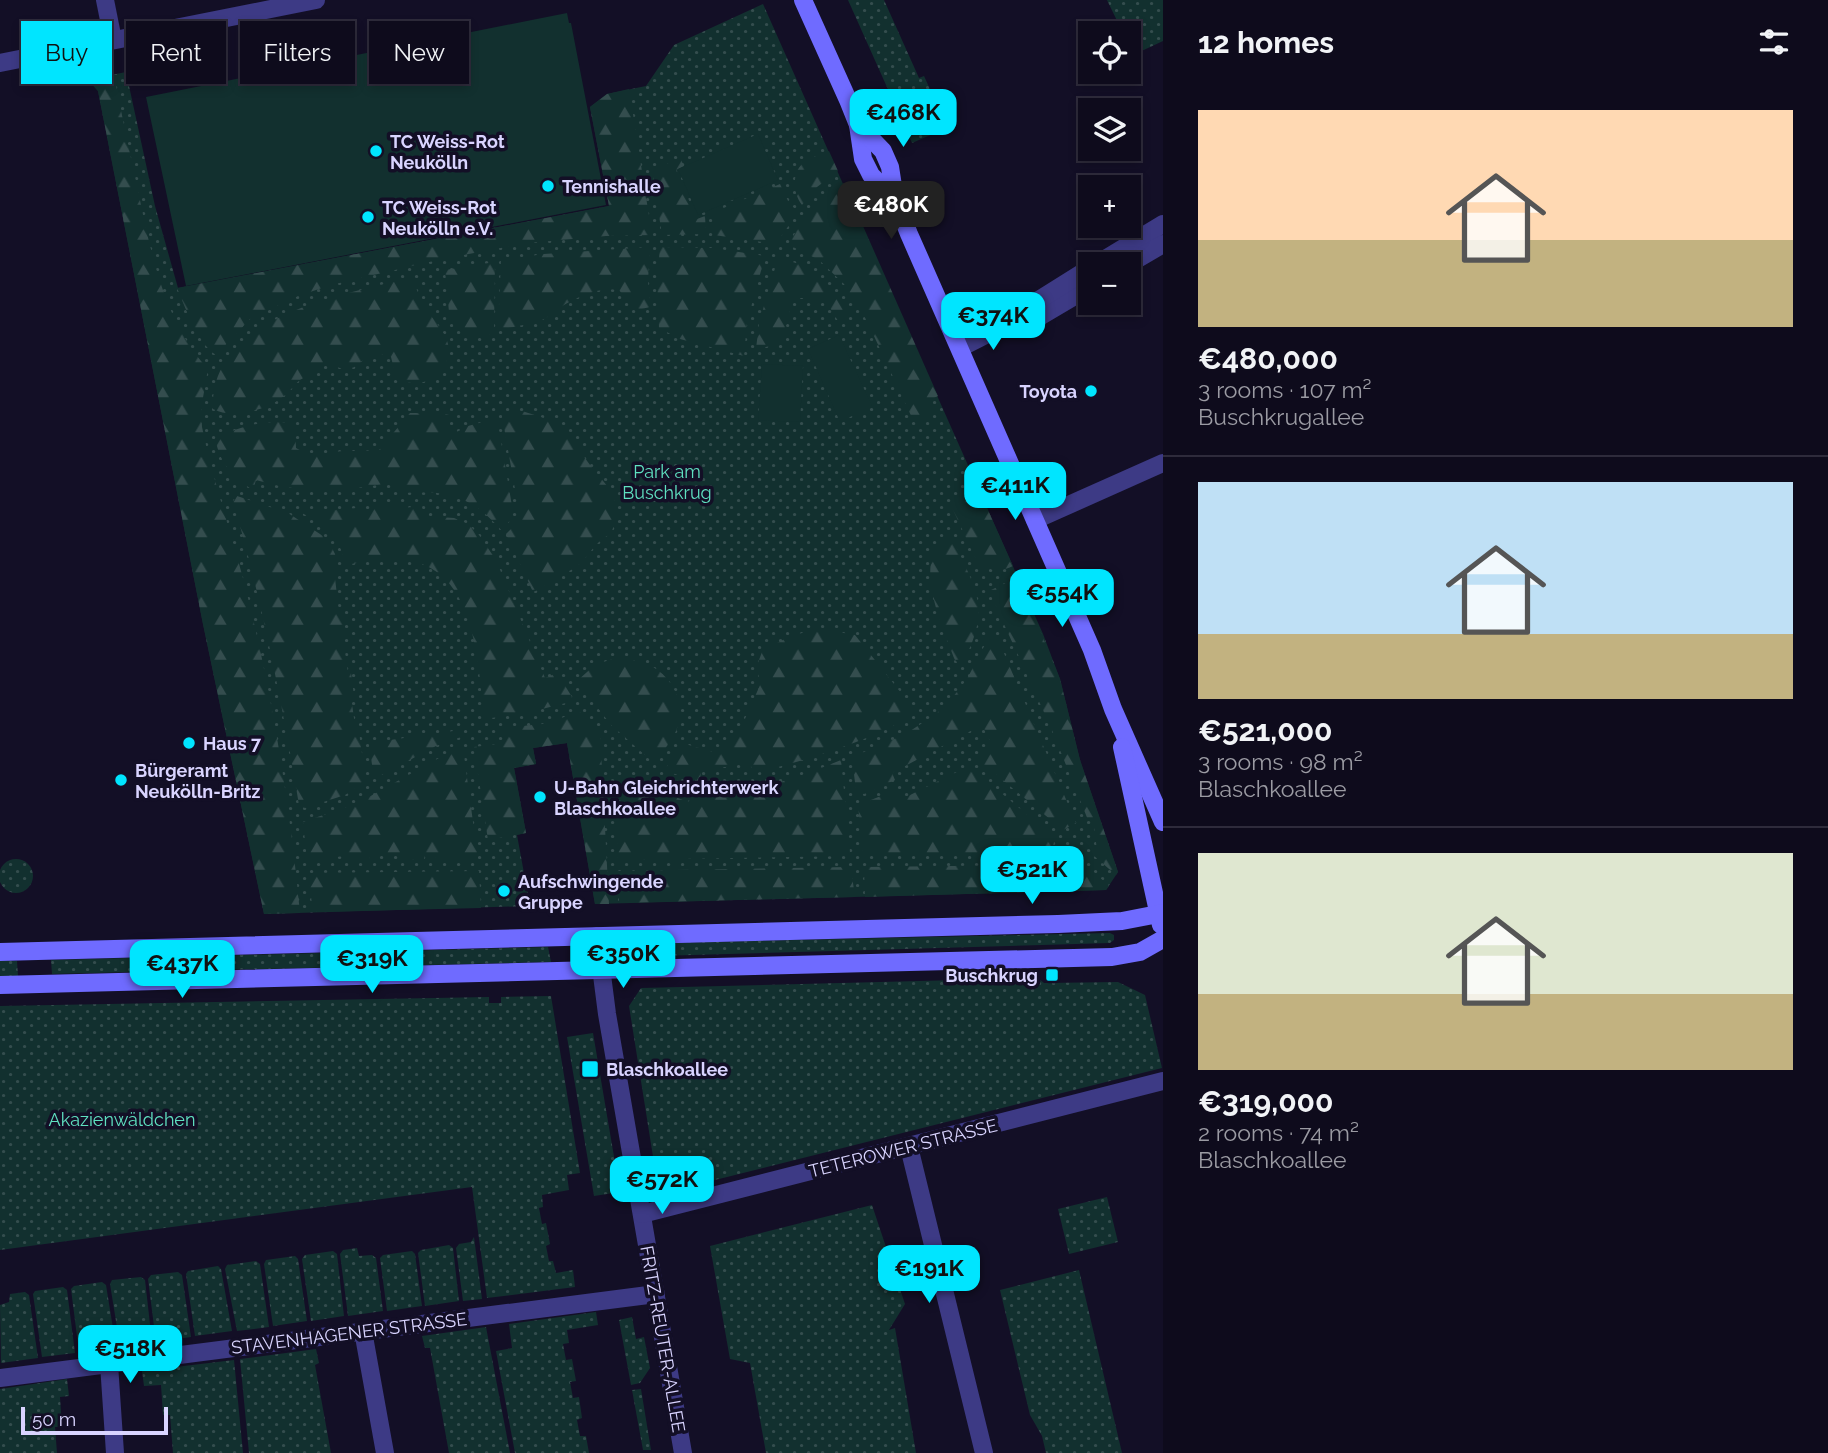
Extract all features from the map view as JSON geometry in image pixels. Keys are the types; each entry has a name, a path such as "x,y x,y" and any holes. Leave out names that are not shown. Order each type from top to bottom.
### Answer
{"main road":[{"path":"803,0 858,125 883,151 890,167 895,199 1092,650 1114,709 1163,822"},
{"path":"0,985 1112,957 1140,952 1163,937 1161,914 1114,709"},
{"path":"0,952 1058,924 1122,921 1161,914"}],"street":[{"path":"105,0 113,40"},
{"path":"0,63 316,0"},
{"path":"1117,252 1163,224"},
{"path":"1141,257 1163,244"},
{"path":"960,348 1009,323 1023,310 1078,276"},
{"path":"1009,323 1029,323 1078,294"},
{"path":"1035,520 1163,463"},
{"name":"FRITZ-REUTER-ALLEE","path":"597,936 607,1014 683,1453"},
{"name":"TETEROWER STRASSE","path":"642,1214 1163,1081"},
{"path":"909,1147 984,1453"},
{"name":"STAVENHAGENER STRASSE","path":"0,1378 656,1294"},
{"path":"363,1331 385,1453"},
{"path":"109,1364 115,1453"}],"green space":[{"path":"848,0 884,0 919,78 924,76 944,120 939,122 942,130 912,143"},
{"path":"1107,0 1163,0 1163,41 1141,51 1141,21 1117,21"},
{"name":"Park am Buschkrug","path":"763,4 1043,634 1060,679 1080,760 1118,872 1106,890 595,904 567,743 533,748 536,764 514,768 526,833 517,835 530,906 264,914 203,624 98,91 92,84 112,84 112,75 126,72 126,84 129,84 155,206 178,288 609,206 590,107 607,94 646,86 674,45"},
{"name":"TC Weiss-Rot Neukölln","path":"567,13 606,205 186,286 146,97 211,84 226,84 226,81 240,78 240,84 355,84 355,55 369,53 369,84 469,84 469,33"},
{"path":"112,75 160,283 180,329 208,369 201,409 202,427 266,679 286,795 300,913 264,914 203,624 98,91 92,84 112,84"},
{"path":"629,89 652,235 528,243 442,259 331,285 298,296 250,319 216,355 198,334 177,288 609,206 590,107 607,94"},
{"path":"758,134 778,180 698,215 678,169"},
{"path":"829,151 838,171 817,187 802,205 795,189 798,170 806,161"},
{"path":"680,158 684,166 676,170 697,219 705,216 706,234 662,235 652,170"},
{"path":"844,183 938,396 930,400 936,413 914,422 867,321 844,284 819,260 789,245 812,210 827,194"},
{"path":"780,184 789,203 798,212 776,244 714,235 712,213"},
{"path":"650,247 650,307 634,308 619,290 604,290 574,300 542,320 498,329 501,260 544,254"},
{"path":"660,247 712,248 765,256 747,322 744,356 680,339 659,328 657,280"},
{"path":"778,258 802,266 821,278 850,315 840,324 825,304 816,300 796,299 792,301 786,326 788,333 785,337 774,345 756,349 759,323"},
{"path":"495,262 494,332 483,337 469,335 454,327 449,312 445,270"},
{"path":"413,277 422,303 441,328 448,345 449,354 445,364 434,378 419,383 397,381 391,357 387,354 364,358 348,369 329,363 300,380 280,399 256,410 229,413 213,409 218,377 233,351 256,331 286,314 318,302"},
{"path":"839,335 872,406 840,422 808,349"},
{"path":"762,364 803,366 800,422 758,420"},
{"path":"522,411 554,423 571,434 585,458 611,492 616,510 611,534 598,543 579,565 533,592 506,534 516,524 518,506 502,416"},
{"path":"410,413 449,415 451,435 468,426 497,418 512,506 511,519 502,531 468,502 445,494 401,493 399,482 311,490 256,480 253,490 228,468 220,455 215,438 252,425 280,422 290,423 295,430 296,448 310,454 379,450"},
{"path":"979,490 1013,566 1009,568 996,570 978,564 950,503"},
{"path":"237,496 288,513 323,536 335,554 339,613 343,613 346,637 343,638 354,696 351,697 366,782 345,795 305,808 299,805 270,652 233,501"},
{"path":"401,503 402,508 422,506 423,516 454,518 468,524 479,535 496,560 545,678 557,673 572,697 570,702 526,713 485,719 474,640 455,591 439,573 417,562 382,559 345,565 336,539 319,523 302,513 357,508 358,512 370,511 370,507"},
{"path":"950,533 973,584 979,613 977,628 961,666 955,660 943,630 930,575 932,558 938,544"},
{"path":"1018,577 1060,679 1080,760 1118,872 1116,875 1093,855 1097,850 1093,819 1088,820 1052,730 989,591"},
{"path":"822,629 855,635 917,713 858,742 753,774 750,762 701,769 700,781 664,771 682,743 717,753 736,739 761,683 756,668 762,652 790,637"},
{"path":"990,635 998,639 1076,823 1063,830 976,756 992,745 982,725 892,773 895,780 864,794 856,791 852,757 904,735 936,714 967,679"},
{"path":"617,658 642,662 654,668 675,691 680,710 679,721 676,731 655,764 611,725 577,681 596,664"},
{"path":"580,712 600,732 609,904 595,904 567,743 533,748 536,764 514,768 526,833 488,840 474,747 505,743 504,728 542,724"},
{"path":"460,730 461,737 436,746 374,779 369,743"},
{"path":"463,748 478,859 436,859 436,855 425,855 424,859 401,860 400,855 370,856 369,860 346,860 346,856 334,857 334,860 307,860 303,822 358,803 439,758"},
{"path":"841,760 850,852 847,856 618,860 617,803 642,784 688,802 694,794 750,790 788,780"},
{"path":"969,766 1055,838 1051,854 863,854 858,805 899,789 904,798"},
{"path":"16,859 28,864 33,876 28,888 16,893 4,888 -1,876 4,864"},
{"path":"1085,864 1109,886 1106,890 865,897 866,867 1051,865 1052,869 1081,869"},
{"path":"849,867 855,897 619,903 618,871"},
{"path":"479,871 481,908 313,912 308,873"},
{"path":"1114,935 1114,940 1110,943 620,957 616,954 616,946 621,944"},
{"path":"548,947 551,962 52,974 51,960"},
{"path":"0,961 17,961 18,976 0,976"},
{"path":"1038,978 1044,983 1118,982 1145,995 1162,1068 659,1194 629,1006 641,988"},
{"name":"Akazienwäldchen","path":"551,996 580,1173 567,1175 569,1190 542,1195 543,1207 539,1208 542,1224 546,1223 550,1244 546,1246 549,1261 553,1261 556,1273 573,1270 575,1287 487,1298 472,1187 0,1250 0,1006 489,997 489,1003 501,1003 501,997"},
{"path":"593,1033 620,1192 594,1196 567,1037"},
{"path":"1107,1197 1118,1242 1069,1254 1058,1209"},
{"path":"872,1205 905,1304 889,1330 895,1328 916,1453 766,1453 750,1363 730,1359 710,1246"},
{"path":"474,1237 482,1299 463,1301 456,1248 459,1244 471,1242"},
{"path":"449,1245 453,1248 459,1301 425,1306 418,1253 421,1250"},
{"path":"357,1248 359,1256 372,1255 376,1258 383,1311 348,1316 340,1254 343,1250"},
{"path":"333,1251 337,1254 344,1316 311,1321 302,1259 305,1255"},
{"path":"412,1251 415,1254 422,1306 387,1311 380,1258 383,1255"},
{"path":"295,1256 298,1259 307,1321 273,1326 264,1264 266,1260"},
{"path":"256,1261 260,1264 269,1327 237,1331 225,1269 227,1265"},
{"path":"218,1266 221,1269 232,1331 195,1336 186,1274 188,1271"},
{"path":"1079,1270 1122,1453 1046,1453 1042,1436 1030,1415 1000,1290"},
{"path":"178,1272 182,1275 191,1337 156,1342 148,1279 151,1275"},
{"path":"141,1277 145,1280 152,1342 120,1346 110,1284 112,1280"},
{"path":"102,1282 106,1285 116,1347 79,1352 71,1289 74,1286"},
{"path":"63,1287 67,1290 75,1353 42,1357 33,1294 35,1291"},
{"path":"25,1292 29,1295 38,1358 1,1363 0,1305 9,1302 10,1294"},
{"path":"596,1312 598,1325 567,1330 569,1343 563,1344 566,1360 572,1359 576,1381 570,1382 573,1398 579,1397 582,1418 577,1420 580,1436 586,1436 589,1453 515,1453 496,1351 512,1348 509,1324"},
{"path":"632,1317 636,1339 644,1337 650,1368 640,1383 631,1385 619,1320"},
{"path":"486,1327 510,1453 449,1453 430,1348 425,1348 422,1336"},
{"path":"316,1349 319,1363 315,1365 331,1453 249,1453 240,1359"},
{"path":"234,1360 243,1453 173,1453 170,1415 163,1415 161,1385 144,1386 142,1371"},
{"path":"67,1379 69,1396 60,1397 62,1427 55,1427 57,1453 0,1453 0,1389"},
{"path":"641,1389 651,1450 643,1450 632,1390"}],"place":[{"name":"TC Weiss-Rot Neukölln","path":"376,151"},
{"name":"Tennishalle","path":"548,186"},
{"name":"TC Weiss-Rot Neukölln e.V.","path":"368,217"},
{"name":"Toyota","path":"1091,391"},
{"name":"Haus 7","path":"189,743"},
{"name":"Bürgeramt Neukölln-Britz","path":"121,780"},
{"name":"U-Bahn Gleichrichterwerk Blaschkoallee","path":"540,797"},
{"name":"Aufschwingende Gruppe","path":"504,891"},
{"name":"Buschkrug","path":"1052,975"},
{"name":"Blaschkoallee","path":"590,1069"}]}
